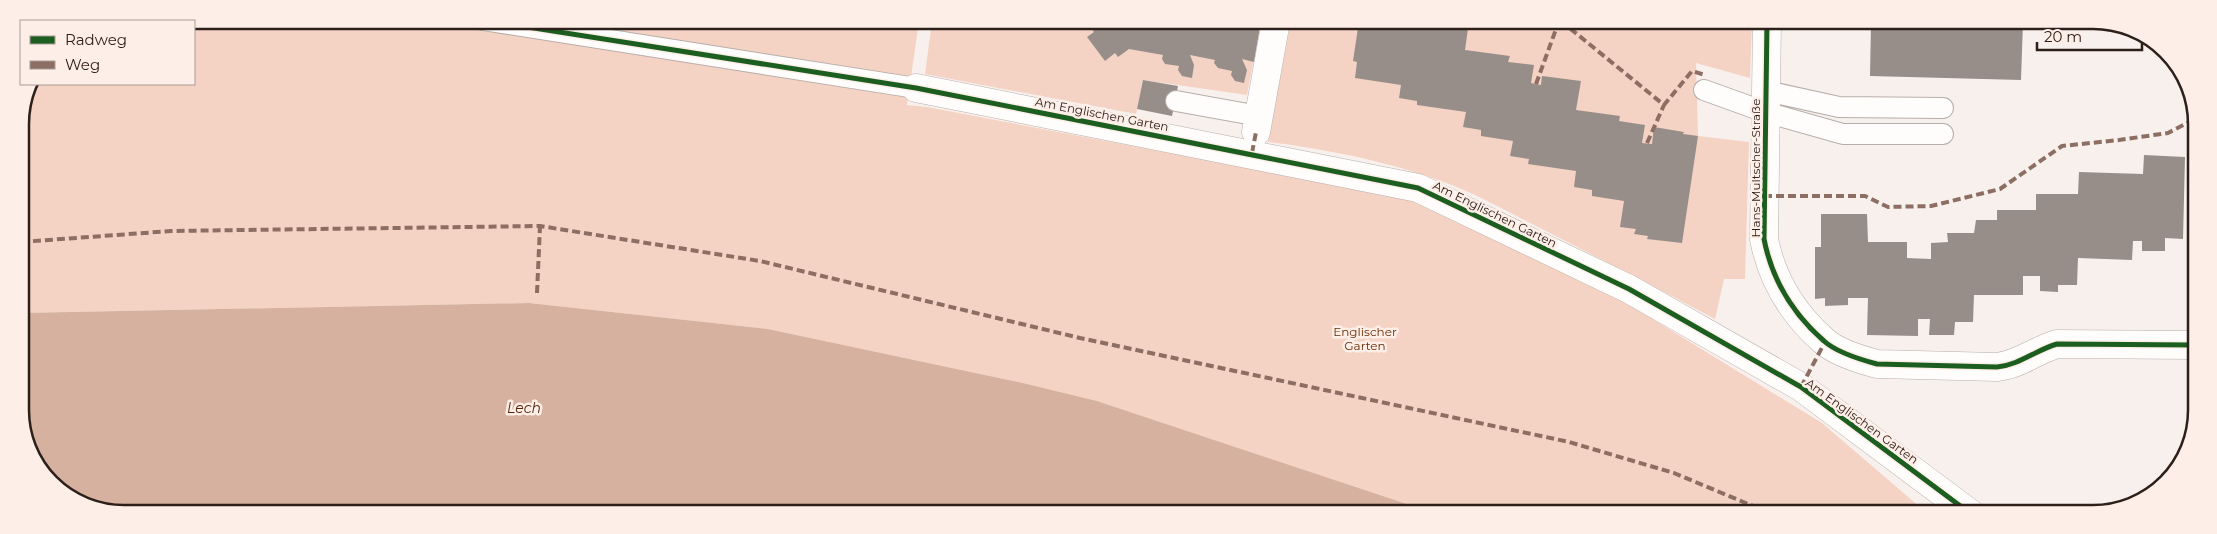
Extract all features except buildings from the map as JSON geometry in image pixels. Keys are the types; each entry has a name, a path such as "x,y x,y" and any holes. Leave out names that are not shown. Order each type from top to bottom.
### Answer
{"street":[{"path":"1257,124 1275,29"},
{"name":"Hans-Multscher-Straße","path":"1767,29 1764,239 1769,263 1778,285 1793,308 1825,342 1861,360 1877,364 1997,367 2020,361 2045,347 2057,344 2188,345"},
{"name":"Am Englischen Garten","path":"916,88 1418,188 1629,289 1801,387 1959,505"}],"lane":[{"path":"540,29 916,88"},
{"path":"1704,90 1765,101 1839,107 1943,108"},
{"path":"1176,101 1257,124"},
{"path":"1765,101 1843,134 1943,134"}],"green space":[{"name":"Englischer Garten","path":"195,29 918,29 907,105 927,107 1416,200 1623,301 1822,423 1918,505 1410,505 1097,401 1023,383 768,329 529,303 29,313 29,118 36,88 38,85 195,85"},
{"path":"931,29 1259,29 1247,95 1143,80 1136,114 925,74"},
{"path":"1289,29 1752,29 1750,78 1696,63 1698,136 1749,142 1745,279 1724,279 1715,319 1504,209 1454,186 1377,162 1334,152 1268,142"}],"water":[{"name":"Lech","path":"529,303 768,329 1023,383 1097,401 1410,505 118,505 93,500 66,486 48,468 36,446 29,416 29,313"}],"marked path":[{"path":"1536,84 1556,29"},
{"path":"1571,29 1664,105 1692,71 1705,75"},
{"path":"1647,143 1664,105"},
{"path":"1764,196 1865,196 1888,207 1931,206 2000,189 2062,146 2168,133 2188,123"},
{"path":"1252,153 1256,132"},
{"path":"29,241 171,231 540,226 760,261 1080,338 1569,442 1674,473 1750,505"},
{"path":"537,293 540,226"},
{"path":"1801,387 1825,342"}],"cycle path":[{"path":"540,29 916,88 1418,188 1629,289 1801,387 1959,505"},
{"path":"1767,29 1764,239 1772,268 1785,295 1802,319 1829,345 1849,355 1877,364 1997,367 2013,363 2057,344 2188,345"}]}
